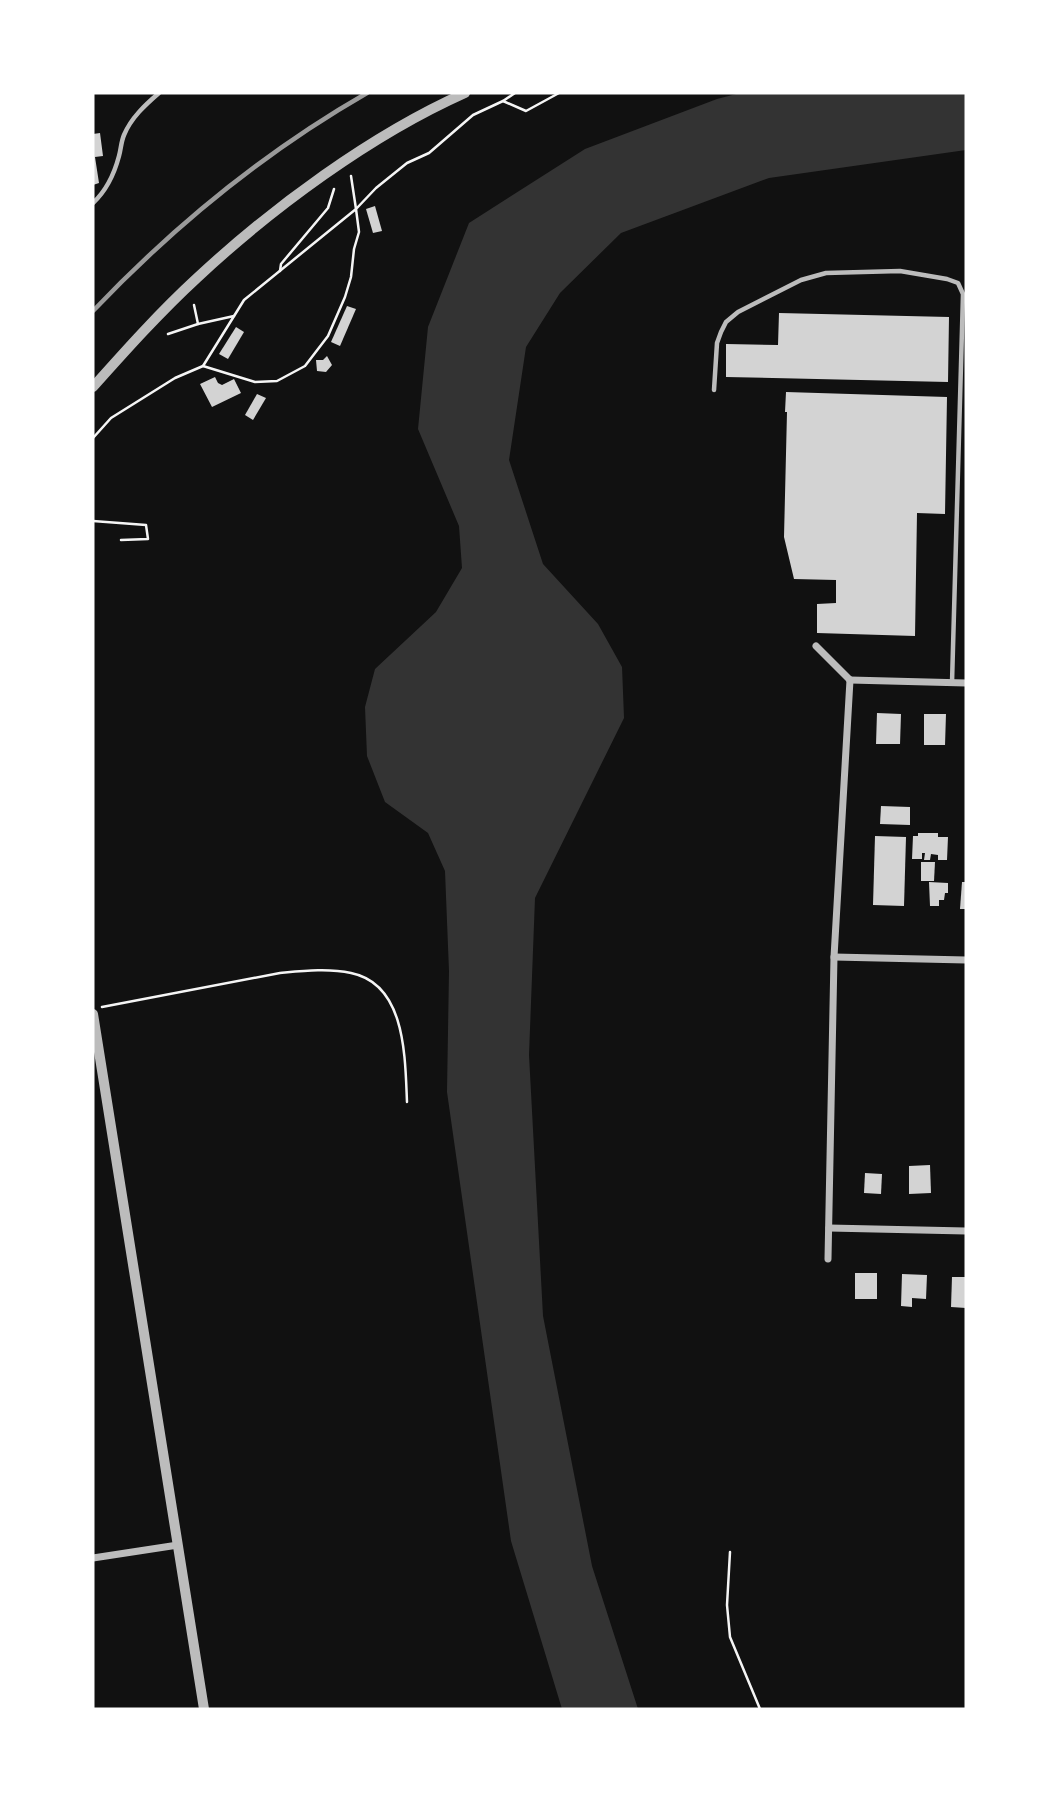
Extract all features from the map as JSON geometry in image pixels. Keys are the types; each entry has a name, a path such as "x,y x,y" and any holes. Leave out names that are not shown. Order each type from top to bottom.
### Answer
{"street":[{"path":"93,387 196,279 251,230 373,142 465,93"},
{"path":"816,646 850,680 966,683"},
{"path":"828,1259 834,957 850,680"},
{"path":"834,957 966,960"},
{"path":"93,1011 204,1709"},
{"path":"829,1227 966,1231"},
{"path":"93,1558 178,1545"}],"lane":[{"path":"93,204 110,183 123,137 131,123 146,103 159,93"},
{"path":"714,390 717,343 726,322 738,312 802,280 826,273 900,271 958,283 963,294 952,683"}],"path":[{"path":"93,438 111,418 175,378 203,366 244,300 356,209 376,188 407,163 429,152 473,115 514,93"},
{"path":"503,101 526,111 559,93"},
{"path":"203,366 255,382 277,381 304,366 328,336 345,298 359,232 351,176"},
{"path":"280,271 281,264 328,208 334,189"},
{"path":"194,305 198,324"},
{"path":"168,334 234,316"},
{"path":"93,522 146,524 148,539 121,540"},
{"path":"93,1011 280,974 339,971 359,975 376,983 391,1003 401,1034 407,1102"},
{"path":"730,1552 727,1605 730,1637 760,1709"}],"shaded area":[{"path":"740,93 966,93 966,150 769,178 621,233 560,293 526,347 509,460 543,564 598,624 622,667 624,718 535,898 529,1055 543,1316 592,1566 638,1709 562,1709 511,1541 447,1092 449,971 445,871 428,833 385,802 367,756 365,707 375,669 436,612 462,568 459,526 418,429 428,327 469,223 585,149 717,99"}],"building":[{"path":"100,133 103,156 95,157 99,183 93,185 93,134"},
{"path":"375,206 382,231 373,233 366,209"},
{"path":"347,306 356,309 340,346 331,342"},
{"path":"779,313 949,317 948,382 726,377 726,344 778,345"},
{"path":"236,327 244,332 228,359 219,354"},
{"path":"327,356 332,365 326,372 317,371 316,360 323,360"},
{"path":"215,377 222,385 234,379 241,393 212,407 200,384"},
{"path":"786,392 947,397 945,514 917,513 915,636 817,633 817,604 836,603 836,580 794,579 784,537"},
{"path":"257,394 266,398 253,420 245,415"},
{"path":"877,713 901,714 900,744 876,744"},
{"path":"924,714 946,714 945,745 924,745"},
{"path":"881,806 910,807 910,825 880,824"},
{"path":"918,833 938,833 938,837 948,837 947,860 938,860 938,855 931,854 930,860 924,860 925,853 922,853 922,859 912,859 913,836 918,836"},
{"path":"875,836 906,837 904,906 873,905"},
{"path":"921,862 935,862 934,881 921,881"},
{"path":"929,882 948,883 948,893 945,893 944,900 939,900 939,906 930,906"},
{"path":"962,882 966,882 966,909 960,909"},
{"path":"930,1165 931,1193 909,1194 909,1166"},
{"path":"865,1173 882,1174 881,1194 864,1193"},
{"path":"855,1273 877,1273 877,1299 855,1299"},
{"path":"902,1274 927,1275 926,1299 912,1298 912,1307 901,1306"},
{"path":"952,1277 966,1277 966,1308 951,1307"}],"railway":[{"path":"93,311 156,249 222,192 293,140 367,93"}]}
